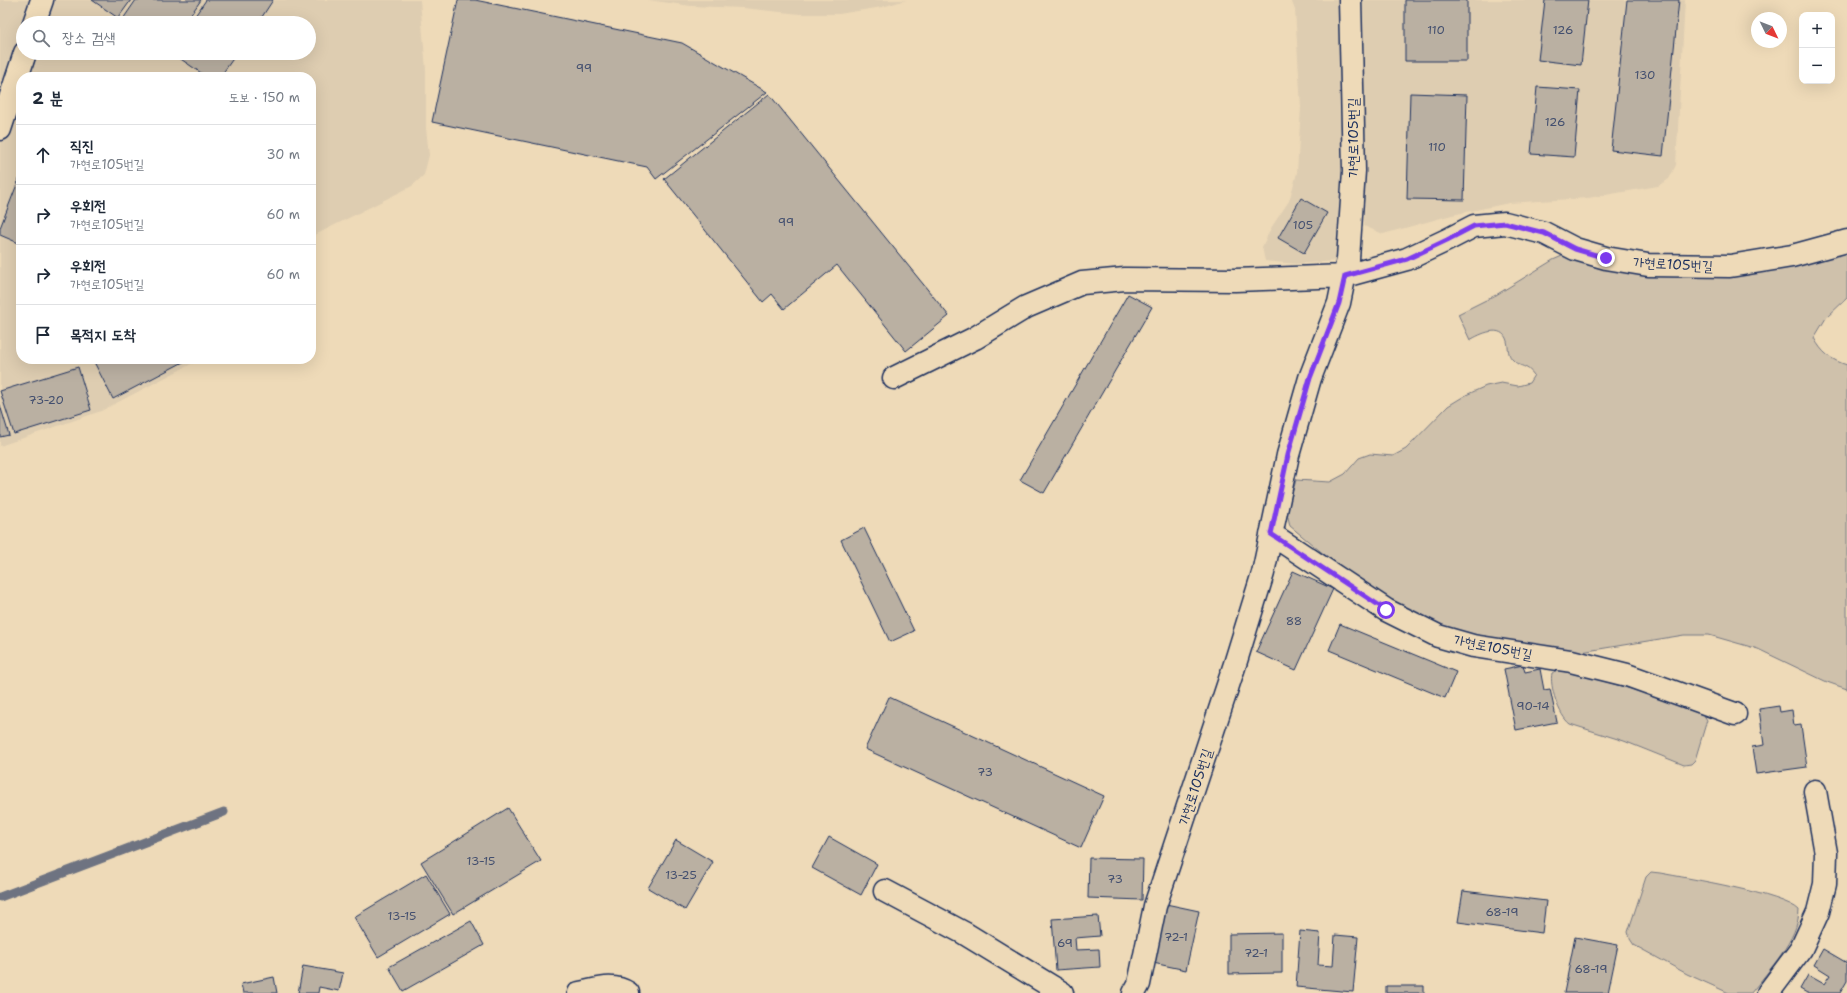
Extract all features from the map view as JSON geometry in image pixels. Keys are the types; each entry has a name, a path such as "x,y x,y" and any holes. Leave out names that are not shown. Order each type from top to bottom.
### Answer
{"lane":[{"path":"36,16 42,0"},
{"name":"가현로105번길","path":"1134,993 1139,984 1155,906 1235,664 1263,573 1290,448 1310,378 1339,303 1345,276 1348,259 1354,171 1350,0"},
{"path":"19,72 23,60"},
{"path":"0,129 16,80"},
{"name":"가현로105번길","path":"1345,276 1407,259 1474,226 1505,223 1544,233 1575,249 1606,258 1648,265 1730,266 1792,256 1847,241"},
{"path":"894,378 975,338 1026,307 1082,283 1125,279 1235,280 1345,276"},
{"name":"가현로105번길","path":"1271,534 1386,610 1438,636 1473,646 1571,661 1627,675 1735,714"},
{"path":"1768,993 1801,949 1818,912 1825,884 1826,853 1814,791"},
{"path":"885,891 964,933 1062,993"},
{"path":"579,993 602,988 620,988 628,993"}],"shaded area":[{"path":"0,0 420,0 426,70 426,128 429,155 424,175 412,186 316,234 316,72 16,72 16,364 191,364 101,411 0,446"},
{"path":"648,0 906,0 882,7 839,14 800,14 743,8 691,6"},
{"path":"1291,0 1341,0 1341,208 1336,261 1296,264 1265,261 1262,247 1271,228 1289,201 1297,173 1301,107 1295,10"},
{"path":"1362,0 1685,0 1676,165 1669,179 1658,186 1588,198 1509,203 1452,215 1383,234 1364,226 1365,184"},
{"path":"1847,248 1847,298 1826,318 1814,338 1820,348 1828,355 1836,361 1847,365 1847,689 1827,682 1758,649 1709,635 1684,635 1581,652 1508,644 1438,628 1355,580 1290,526 1287,513 1296,480 1330,482 1345,474 1359,458 1370,454 1393,456 1406,449 1448,406 1466,395 1486,386 1501,383 1518,386 1529,383 1534,375 1528,369 1512,359 1509,354 1507,341 1501,332 1496,331 1485,333 1470,340 1458,314 1496,295 1553,260 1569,253 1608,266"},
{"path":"1557,670 1612,683 1702,712 1707,720 1695,760 1691,764 1684,765 1624,741 1570,724 1562,714 1553,693 1551,679 1552,673"},
{"path":"1651,872 1734,887 1775,898 1790,904 1799,910 1798,921 1788,943 1774,965 1751,993 1729,993 1687,974 1634,945 1628,932 1646,877"}],"building":[{"path":"92,0 131,0 119,16 115,16"},
{"path":"136,0 201,0 190,16 125,16"},
{"path":"206,0 273,0 263,16 195,16"},
{"path":"458,0 475,0 682,43 767,92 656,179 647,167 432,122"},
{"path":"1405,0 1467,0 1467,61 1405,61"},
{"path":"1545,0 1588,0 1581,65 1538,60"},
{"path":"1627,0 1679,0 1663,156 1611,150"},
{"path":"182,60 232,60 224,72 200,72"},
{"path":"1537,87 1580,90 1574,157 1531,154"},
{"path":"1410,93 1467,95 1464,200 1407,199"},
{"path":"769,94 949,316 906,351 837,265 784,309 772,294 763,302 664,179"},
{"path":"16,187 16,242 0,235 0,228"},
{"path":"1301,198 1327,213 1304,253 1278,238"},
{"path":"1128,294 1152,307 1044,493 1020,480"},
{"path":"95,364 180,364 113,399"},
{"path":"78,367 91,410 14,434 0,391"},
{"path":"0,405 9,435 0,437"},
{"path":"864,528 914,631 890,642 841,540"},
{"path":"1293,571 1333,589 1296,670 1256,652"},
{"path":"1340,624 1456,672 1445,698 1329,650"},
{"path":"1523,665 1525,672 1540,669 1544,690 1550,689 1557,722 1516,730 1504,669"},
{"path":"889,697 1104,796 1081,848 865,749"},
{"path":"1779,706 1780,712 1792,710 1794,726 1801,725 1807,767 1756,774 1752,747 1764,745 1759,709"},
{"path":"508,808 541,861 453,914 421,862"},
{"path":"829,837 877,864 861,895 812,868"},
{"path":"676,840 713,862 685,910 648,888"},
{"path":"1089,858 1143,859 1142,900 1088,898"},
{"path":"426,874 450,914 378,957 354,917"},
{"path":"1463,891 1546,901 1542,933 1458,922"},
{"path":"1166,904 1199,911 1186,970 1153,963"},
{"path":"1098,916 1100,936 1075,938 1076,950 1099,949 1100,967 1056,970 1052,919"},
{"path":"471,921 484,945 403,991 389,967"},
{"path":"1300,931 1320,933 1318,965 1333,966 1335,935 1358,937 1353,992 1296,987"},
{"path":"1282,933 1282,973 1229,974 1229,934"},
{"path":"1575,937 1618,945 1608,993 1564,993"},
{"path":"1823,949 1847,963 1847,981 1840,993 1807,993 1800,989 1808,975 1824,984 1830,975 1814,965"},
{"path":"303,966 343,973 339,991 319,987 318,993 298,993"},
{"path":"274,977 277,993 243,993 241,984"},
{"path":"1386,986 1424,986 1424,993 1386,993"}],"waterway":[{"path":"0,897 224,812"}],"route":[{"path":"1386,610 1271,534 1288,455 1310,378 1339,303 1345,276 1407,259 1474,226 1505,223 1544,233 1575,249 1606,258"}]}
